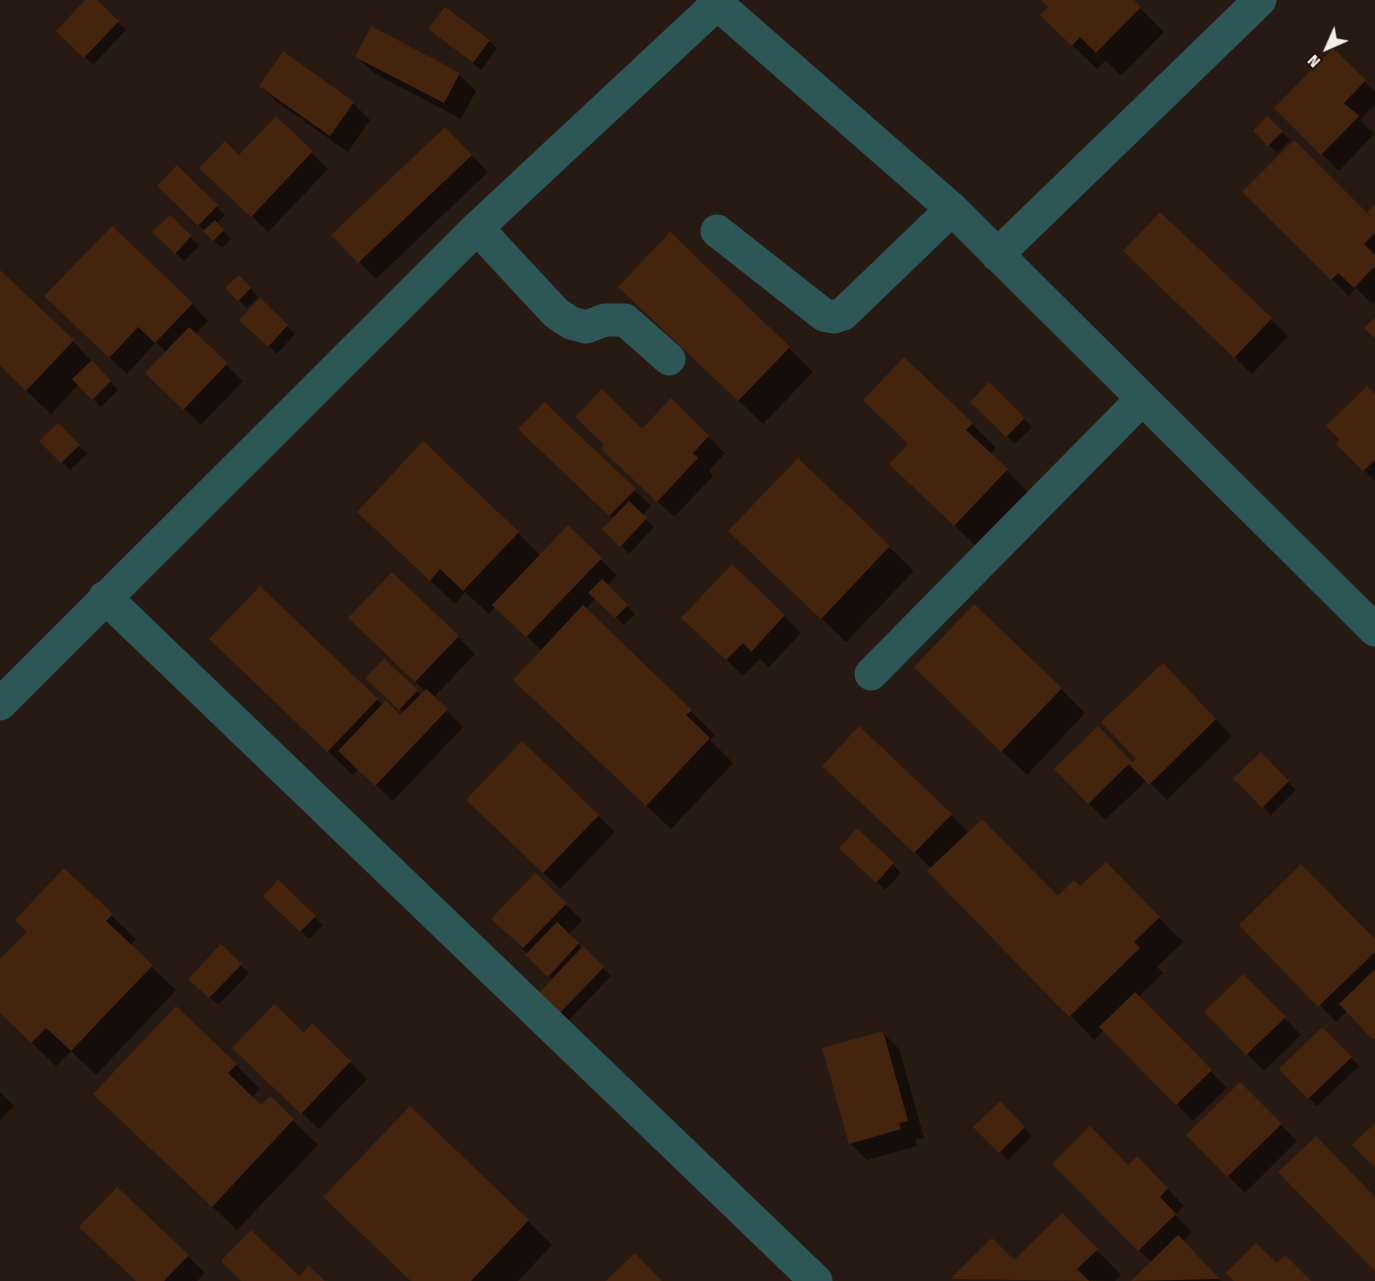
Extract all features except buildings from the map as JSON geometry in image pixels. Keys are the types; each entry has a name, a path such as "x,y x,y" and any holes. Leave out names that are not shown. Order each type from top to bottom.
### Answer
{"street":[{"path":"997,255 1260,0"},
{"path":"3,695 477,228 715,2 952,209 1375,630"},
{"path":"717,231 824,315 834,317 843,314 952,209"},
{"path":"477,228 556,313 570,323 586,327 605,320 625,320 669,359"},
{"path":"871,674 1142,399"},
{"path":"105,597 816,1281"}]}
